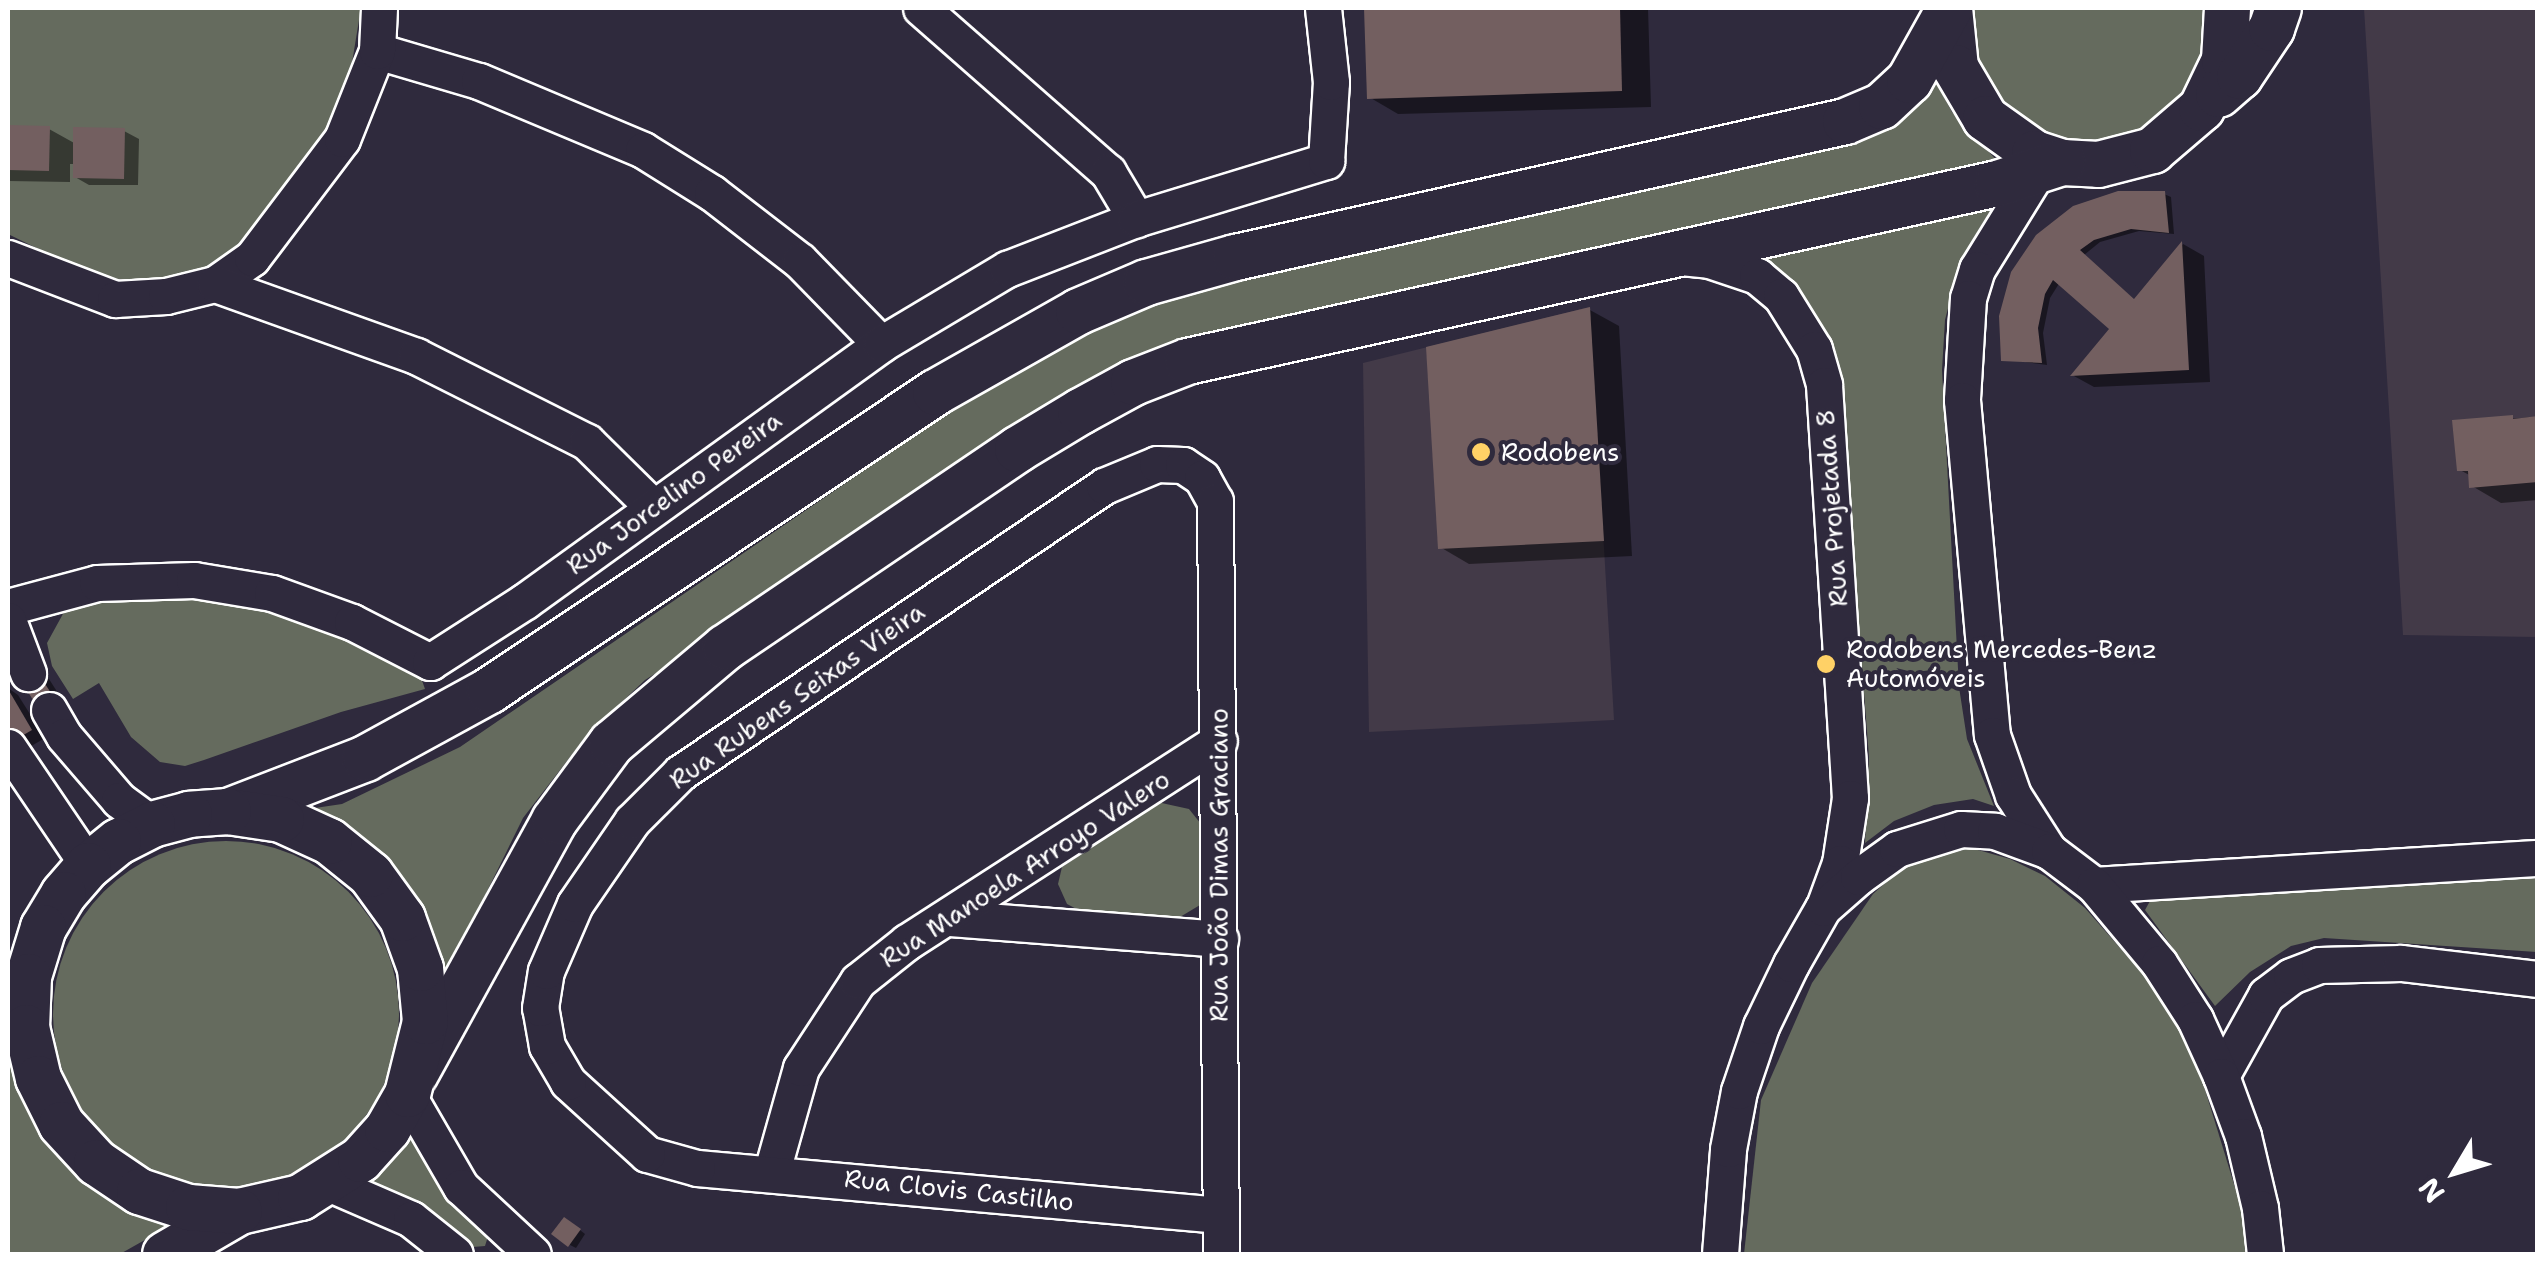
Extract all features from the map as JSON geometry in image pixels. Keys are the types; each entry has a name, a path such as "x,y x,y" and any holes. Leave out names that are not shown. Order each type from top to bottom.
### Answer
{"main road":[{"path":"1949,8 1955,67 1985,118 2050,167"},
{"path":"228,811 365,758 489,690 935,392 1078,311 1146,282 1235,257 1845,121 1881,106 1909,80 1949,8"},
{"path":"2201,108 2224,60 2227,8"},
{"path":"43,927 28,976 26,1028 38,1078 61,1124 96,1162 139,1191 188,1207 239,1211 270,1206 328,1183 360,1159 387,1129 554,820 611,743 726,647 1017,449 1133,382 1187,361 1670,256 2050,167 2134,157 2169,140 2239,76 2271,28 2278,8"},
{"path":"8,974 62,894 88,865 118,842 152,824 190,814 228,811 280,819 329,841 370,874 402,918 422,985 425,1020 411,1083"},
{"path":"165,1254 239,1211"}],"street":[{"path":"8,258 115,299 166,296 215,284 252,258 342,139 377,52 379,8"},
{"path":"922,8 1108,172 1136,219"},
{"name":"Rua Jorcelino Pereira","path":"8,607 97,582 194,580 272,593 352,622 430,662 525,601 881,344 1008,269 1136,219 1326,161 1331,82 1323,8"},
{"path":"377,52 479,80 644,150 712,193 800,261 881,344"},
{"path":"2049,851 2014,795 1992,735 1962,400 1968,298 1977,269 2050,167"},
{"name":"Rua Projetada 8","path":"1670,256 1757,276 1781,296 1814,349 1824,386 1850,798 1840,863 1823,908 1761,1026 1739,1092 1728,1149 1720,1254"},
{"path":"215,284 416,356 587,442 652,506"},
{"name":"Rua Rubens Seixas Vieira","path":"697,1168 647,1154 568,1082 546,1046 540,1008 546,971 575,904 632,821 680,772 1104,486 1157,464 1183,465 1202,478"},
{"name":"Rua João Dimas Graciano","path":"1202,478 1214,500 1221,1254"},
{"path":"8,620 28,673"},
{"path":"88,865 13,756 56,723 119,800 152,824"},
{"name":"Rua Manoela Arroyo Valero","path":"772,1172 801,1068 822,1030 858,982 907,942 1218,741"},
{"path":"1823,908 1897,848 1961,829 1995,831 2049,851 2094,885 2159,964 2195,1018 2222,1076 2243,1136 2260,1208 2265,1254"},
{"path":"2094,885 2538,858"},
{"path":"948,918 1220,939"},
{"path":"2222,1076 2266,994 2291,976 2319,965 2365,961 2538,979"},
{"path":"411,1083 460,1187 496,1243 533,1254"},
{"name":"Rua Clovis Castilho","path":"697,1168 1220,1216"},
{"path":"328,1183 411,1219 455,1254"}],"shaded area":[{"path":"2364,8 2537,8 2537,637 2403,635"},
{"name":"Rodobens","path":"1590,307 1614,720 1369,732 1363,363"}],"green space":[{"path":"8,8 361,8 348,87 329,132 270,212 234,248 206,267 164,279 117,279 75,267 8,234"},
{"path":"1966,8 2206,8 2206,43 2185,93 2145,129 2093,143 2066,142 2016,121 1980,81"},
{"path":"1930,71 1952,112 2001,165 1210,342 834,561 645,680 587,735 523,818 435,997 430,963 288,812 342,804 460,747 1024,361 1091,327 1180,291 1509,215"},
{"path":"1998,198 1973,239 1954,285 1945,320 1942,370 1959,687 1967,739 1994,806 1973,799 1934,805 1894,821 1865,843 1869,757 1840,382 1826,341 1793,281 1759,258"},
{"path":"193,595 271,609 348,635 418,669 425,689 341,712 185,766 160,762 131,737 99,683 73,699 52,666 47,643 64,612 88,599"},
{"path":"1157,802 1189,809 1205,829 1206,895 1200,905 1175,920 1088,915 1067,904 1058,884 1062,867"},
{"path":"226,841 260,845 292,855 322,871 348,892 369,918 385,948 395,980 399,1014 395,1048 385,1080 369,1110 348,1136 322,1157 292,1173 260,1183 226,1187 192,1183 160,1173 130,1157 104,1136 83,1110 67,1080 57,1048 53,1014 57,980 67,948 83,918 104,892 130,871 160,855 192,845"},
{"path":"1971,848 2010,859 2045,876 2085,908 2150,982 2181,1030 2203,1083 2242,1210 2248,1254 1744,1254 1761,1100 1812,983 1873,894 1906,864"},
{"path":"2537,878 2537,952 2324,938 2291,946 2250,972 2215,1006 2145,910 2150,901"},
{"path":"8,1006 32,1081 189,1215 120,1254 8,1254"},
{"path":"415,1126 489,1233 485,1246 473,1247 435,1217 354,1175"}],"building":[{"path":"1364,8 1620,8 1622,91 1367,99"},
{"path":"8,125 50,126 49,171 8,170"},
{"path":"73,127 125,128 124,179 73,178"},
{"path":"2118,191 2165,191 2169,233 2131,229 2094,240 2080,250 2134,299 2182,241 2189,370 2070,376 2109,329 2053,280 2045,294 2038,328 2042,363 2001,361 1999,316 2011,272 2036,235 2073,206"},
{"path":"1590,307 1604,541 1438,549 1426,347"},
{"path":"2513,415 2513,419 2538,416 2538,482 2469,488 2468,471 2457,471 2452,420"},
{"path":"35,668 58,704 42,714 19,678"},
{"path":"8,689 32,730 8,744"},
{"path":"564,1217 581,1229 568,1247 551,1234"}],"place":[{"name":"Rodobens","path":"1481,452"},
{"name":"Rodobens Mercedes-Benz Automóveis","path":"1826,664"}]}
